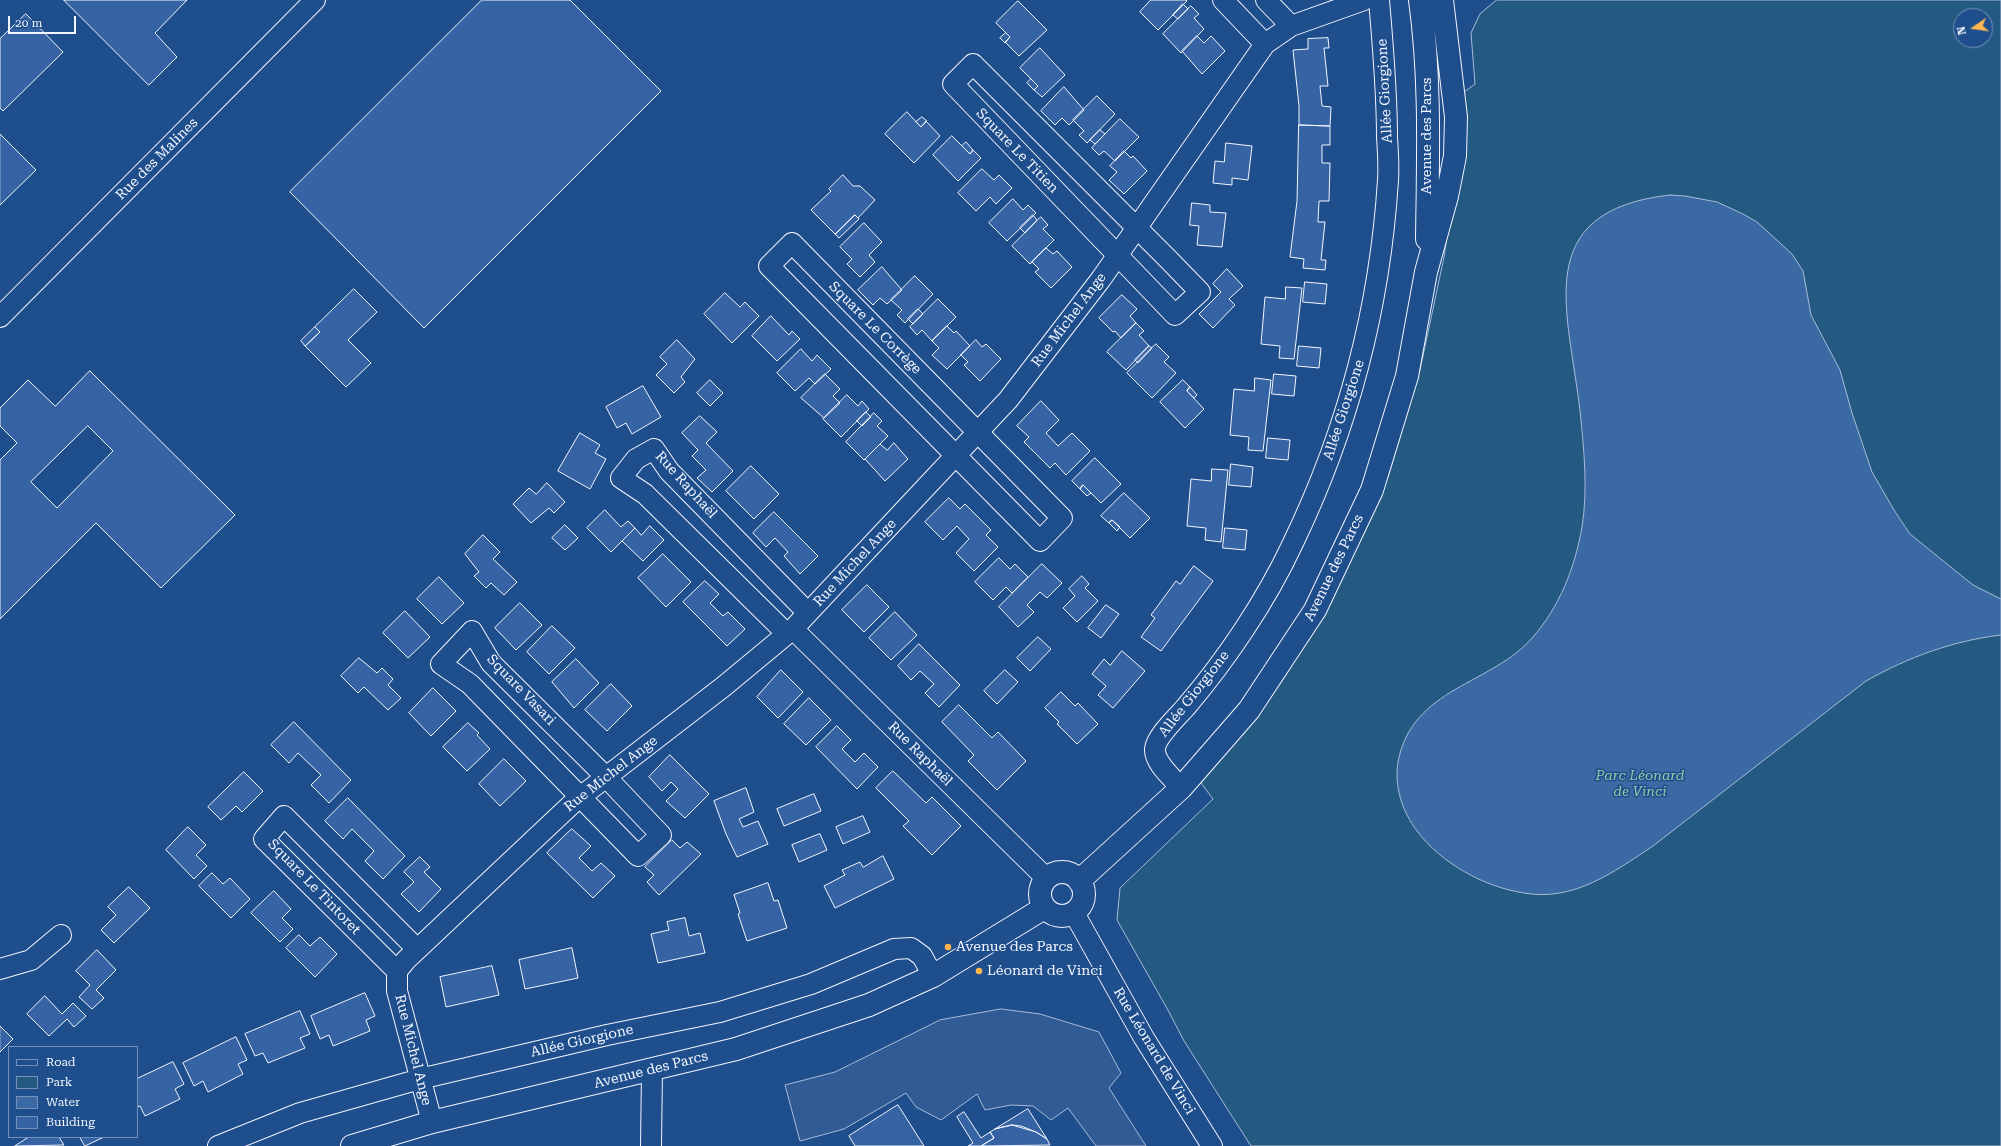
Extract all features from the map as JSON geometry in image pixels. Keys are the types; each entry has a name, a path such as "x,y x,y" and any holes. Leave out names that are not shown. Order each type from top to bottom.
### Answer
{"street":[{"name":"Rue des Malines","path":"0,317 314,0"},
{"path":"1223,0 1265,44"},
{"path":"1266,0 1291,26"},
{"name":"Rue Michel Ange","path":"432,1122 397,991 397,971 417,949 580,797 723,687 790,632 1008,400 1117,256 1265,44 1291,26 1364,0"},
{"name":"Allée Giorgione","path":"1181,788 1158,760 1155,752 1157,741 1196,695 1227,654 1263,598 1293,544 1339,435 1367,335 1377,281 1388,179 1387,80 1379,0"},
{"name":"Avenue des Parcs","path":"1420,0 1425,38 1429,111 1426,272"},
{"name":"Avenue des Parcs","path":"1079,881 1181,788 1249,710 1315,610 1372,490 1407,376 1426,272 1447,196 1454,156 1456,117 1442,0"},
{"name":"Square Le Titien","path":"973,64 1137,228 1200,292 1175,315 953,84 973,64"},
{"name":"Square Le Corrège","path":"792,243 1062,518 1040,541 956,456 769,266 792,243"},
{"name":"Rue Raphaël","path":"808,613 669,471 654,449 636,459 621,478 644,494 1046,878"},
{"name":"Square Vasari","path":"472,631 491,664 606,777 661,835 638,856 580,797 470,684 441,664 472,631"},
{"name":"Square Le Tintoret","path":"397,971 264,839 284,816 417,949"},
{"path":"1063,872 1074,876 1079,881 1083,888 1084,896 1082,902 1074,913 1059,916 1050,913 1044,908 1039,894 1042,884 1046,878 1056,873 1063,872"},
{"name":"Avenue des Parcs","path":"352,1146 432,1122 736,1049 869,1005 933,976 1044,908"},
{"name":"Rue Léonard de Vinci","path":"1074,913 1144,1038 1212,1146"},
{"path":"0,969 31,960 60,935"},
{"name":"Allée Giorgione","path":"218,1146 300,1113 420,1079 607,1035 720,1012 811,984 894,949 911,948 922,956 933,976"},
{"path":"651,1146 652,1070"}],"green space":[{"name":"Parc Léonard de Vinci","path":"1497,0 2001,0 2001,1146 1251,1146 1184,1041 1117,920 1120,888 1213,799 1201,783 1282,681 1343,576 1389,474 1420,370 1444,257 1455,182 1463,93 1475,84 1471,33 1480,14"}],"shaded area":[{"path":"1001,1009 1040,1014 1099,1032 1121,1073 1109,1088 1146,1146 1096,1146 1068,1108 1051,1120 1033,1106 1011,1105 985,1110 977,1094 941,1120 916,1107 906,1093 844,1129 800,1141 785,1085 835,1072 940,1020"}],"water":[{"path":"1670,195 1685,196 1717,202 1743,214 1757,222 1792,254 1803,271 1811,315 1840,370 1852,413 1872,472 1910,534 1973,585 2001,599 2001,635 1965,641 1931,651 1882,672 1866,681 1653,846 1608,875 1576,889 1559,893 1542,895 1509,890 1464,872 1427,843 1417,831 1403,807 1397,780 1398,762 1406,737 1419,718 1436,702 1455,689 1497,666 1516,653 1543,625 1559,599 1571,571 1579,542 1585,498 1585,469 1580,411 1569,338 1566,303 1568,272 1576,244 1594,222 1625,205"}],"building":[{"path":"64,0 187,0 155,33 177,57 149,85"},
{"path":"482,0 570,0 661,91 424,328 290,192"},
{"path":"1151,0 1187,1 1158,30 1140,12"},
{"path":"1018,1 1047,30 1019,56 1005,42 1010,37 996,23"},
{"path":"1183,4 1188,9 1178,19 1173,15"},
{"path":"1191,6 1199,14 1194,18 1204,29 1181,53 1163,34"},
{"path":"26,14 63,52 3,111 0,108 0,39"},
{"path":"1006,33 1010,37 1005,43 1000,38"},
{"path":"1197,36 1204,43 1211,36 1225,51 1202,74 1182,51"},
{"path":"1328,38 1329,48 1324,48 1328,86 1320,86 1322,106 1331,107 1330,126 1299,125 1299,106 1293,50 1308,49 1308,39"},
{"path":"1040,48 1065,75 1042,97 1034,90 1038,86 1020,68"},
{"path":"1031,79 1038,86 1034,90 1027,83"},
{"path":"1064,87 1084,110 1069,125 1062,118 1055,125 1041,111"},
{"path":"1097,96 1115,114 1087,143 1079,135 1084,131 1073,120"},
{"path":"907,112 921,127 926,121 940,136 914,163 885,134"},
{"path":"922,117 927,121 921,127 916,122"},
{"path":"1120,119 1139,137 1115,161 1104,151 1099,155 1092,148"},
{"path":"1299,125 1330,126 1330,145 1322,145 1322,163 1330,163 1329,201 1319,201 1318,222 1325,222 1321,260 1326,260 1325,270 1303,268 1304,259 1290,257 1297,201"},
{"path":"1100,130 1105,134 1095,144 1090,140"},
{"path":"0,134 36,170 0,205"},
{"path":"952,136 970,154 973,150 981,158 958,181 933,155"},
{"path":"966,142 973,150 970,154 962,146"},
{"path":"1226,143 1252,146 1248,180 1232,178 1232,185 1213,183 1215,161 1224,162"},
{"path":"1124,151 1131,158 1133,156 1147,171 1124,194 1109,180 1117,172 1110,166"},
{"path":"982,169 994,180 999,175 1012,188 996,204 990,197 976,211 958,193"},
{"path":"843,175 853,186 860,186 875,200 858,218 855,215 835,234 811,210 831,191 829,189"},
{"path":"1013,199 1023,210 1028,205 1036,213 1007,241 989,223"},
{"path":"1192,203 1210,205 1210,212 1226,213 1222,247 1197,245 1199,226 1190,225"},
{"path":"855,215 859,219 839,238 835,234"},
{"path":"1033,215 1037,220 1025,233 1020,228"},
{"path":"1041,217 1048,225 1043,229 1054,240 1030,264 1012,246"},
{"path":"864,223 882,242 869,255 875,262 860,277 847,264 852,259 840,247"},
{"path":"1046,248 1053,254 1057,251 1072,267 1051,288 1035,272 1039,269 1032,262"},
{"path":"882,267 902,290 887,304 880,298 873,305 858,290"},
{"path":"1227,269 1243,286 1229,299 1235,305 1213,328 1199,314 1221,292 1213,284"},
{"path":"915,276 933,294 905,323 897,315 902,310 891,300"},
{"path":"1305,282 1327,284 1325,304 1303,302"},
{"path":"1286,287 1302,288 1294,359 1279,358 1280,346 1261,344 1265,297 1285,299"},
{"path":"354,289 377,312 348,340 371,363 346,387 305,346 320,332 315,327"},
{"path":"725,293 740,307 745,302 759,316 732,343 704,314"},
{"path":"1122,295 1137,309 1130,316 1136,323 1121,338 1099,318"},
{"path":"938,299 956,317 932,341 922,330 917,335 910,327"},
{"path":"918,309 923,314 913,324 908,319"},
{"path":"771,316 789,335 792,331 800,339 777,361 752,336"},
{"path":"1136,323 1144,331 1139,335 1149,346 1126,370 1107,352"},
{"path":"947,326 954,333 956,331 970,346 947,369 932,355 939,348 932,341"},
{"path":"315,327 320,332 305,346 301,341"},
{"path":"677,340 695,359 681,377 685,382 674,393 656,375 667,364 660,357"},
{"path":"976,340 982,347 986,344 1001,359 980,381 964,365 968,362 961,355"},
{"path":"1156,344 1169,357 1164,362 1176,373 1152,398 1127,373"},
{"path":"1149,346 1152,348 1138,363 1135,360"},
{"path":"1299,346 1321,348 1319,368 1297,366"},
{"path":"801,349 812,361 817,355 831,369 815,384 809,378 795,391 777,373"},
{"path":"90,371 235,515 161,588 96,523 0,619 0,460 17,443 0,426 0,408 28,380 55,406","holes":["88,426 113,451 57,508 31,482"]},
{"path":"825,374 840,389 833,396 840,403 824,418 801,398"},
{"path":"1274,374 1296,376 1294,396 1272,394"},
{"path":"1255,378 1271,380 1263,451 1248,450 1249,437 1230,435 1234,389 1254,391"},
{"path":"710,380 723,393 710,406 697,393"},
{"path":"1183,380 1190,387 1187,391 1204,409 1185,428 1160,402"},
{"path":"643,386 661,417 632,434 626,423 617,428 606,407"},
{"path":"1190,387 1197,395 1194,398 1187,391"},
{"path":"847,395 858,406 862,401 869,409 841,437 823,419"},
{"path":"1041,401 1059,420 1046,433 1058,446 1072,433 1090,451 1066,475 1055,463 1050,468 1024,442 1029,437 1017,426"},
{"path":"866,412 871,417 862,426 857,421"},
{"path":"874,413 882,421 877,426 888,436 864,460 846,442"},
{"path":"700,416 717,432 706,443 733,471 712,492 697,478 706,470 692,456 698,450 682,433"},
{"path":"580,433 600,445 595,453 606,459 590,489 558,471"},
{"path":"1268,438 1290,440 1288,460 1266,458"},
{"path":"894,443 908,459 885,481 865,459 880,444 887,450"},
{"path":"1095,458 1121,484 1101,503 1083,485 1080,489 1072,481"},
{"path":"1231,464 1253,467 1251,487 1229,485"},
{"path":"751,466 779,494 754,519 726,491"},
{"path":"1212,469 1228,470 1221,542 1205,540 1206,528 1187,526 1191,479 1211,481"},
{"path":"547,483 565,502 554,513 549,508 531,523 513,504 529,488 536,494"},
{"path":"1083,485 1091,493 1087,496 1080,489"},
{"path":"1124,493 1150,518 1130,538 1112,520 1109,523 1101,516"},
{"path":"949,498 960,509 965,504 991,530 986,535 998,547 974,571 956,553 969,539 957,526 943,540 925,522"},
{"path":"605,510 621,527 628,521 635,528 611,552 587,528"},
{"path":"774,512 818,556 800,574 784,556 788,552 775,538 766,547 753,533"},
{"path":"1112,520 1120,527 1117,531 1109,523"},
{"path":"565,525 578,538 565,550 552,538"},
{"path":"650,526 664,540 643,561 622,541 635,528 641,535"},
{"path":"1225,528 1247,530 1245,550 1223,548"},
{"path":"483,535 500,552 493,559 517,582 504,595 491,583 486,588 474,576 479,572 465,554"},
{"path":"663,554 691,582 666,607 638,578"},
{"path":"999,558 1010,569 1015,564 1028,577 1012,593 1006,587 993,600 975,582"},
{"path":"1042,564 1062,583 1047,598 1040,592 1027,605 1034,612 1018,627 999,607"},
{"path":"1194,566 1213,581 1161,651 1141,637 1155,618 1151,615 1176,581 1180,584"},
{"path":"1082,576 1089,584 1085,588 1098,601 1077,622 1063,608 1075,596 1069,589"},
{"path":"439,577 464,603 442,624 417,599"},
{"path":"705,581 719,594 710,603 723,616 728,612 745,629 727,646 683,602"},
{"path":"867,585 889,607 864,632 842,610"},
{"path":"520,603 542,625 516,650 495,628"},
{"path":"1106,605 1119,614 1101,638 1088,628"},
{"path":"405,611 430,637 408,658 383,633"},
{"path":"895,612 917,635 891,660 869,638"},
{"path":"552,626 575,648 549,674 527,652"},
{"path":"1038,637 1051,649 1030,671 1017,658"},
{"path":"919,644 960,685 939,707 925,693 934,684 920,671 911,680 898,666"},
{"path":"1122,651 1145,671 1113,708 1098,695 1106,686 1092,674 1104,659 1110,665"},
{"path":"359,658 377,673 382,668 393,679 388,685 401,698 388,710 364,687 358,693 341,676"},
{"path":"576,659 599,683 574,708 552,682"},
{"path":"781,670 803,692 778,718 757,697"},
{"path":"1005,670 1018,682 997,704 984,691"},
{"path":"611,684 632,706 607,731 585,710"},
{"path":"433,688 456,711 431,736 409,713"},
{"path":"1061,692 1075,706 1078,703 1098,724 1077,744 1057,724 1059,722 1045,708"},
{"path":"809,698 831,720 806,745 784,724"},
{"path":"959,705 992,738 998,732 1026,761 997,790 968,761 974,755 942,722"},
{"path":"294,722 351,780 329,803 311,785 321,775 298,753 289,763 271,745"},
{"path":"468,723 479,733 477,735 490,749 467,771 443,747"},
{"path":"837,726 851,740 842,749 855,762 864,753 878,767 857,789 816,747"},
{"path":"670,755 709,794 685,818 666,801 678,789 671,782 662,791 649,777"},
{"path":"504,759 526,781 500,806 479,784"},
{"path":"893,771 926,803 932,797 961,826 932,855 903,826 909,821 876,788"},
{"path":"244,772 263,791 242,812 236,806 221,820 208,807"},
{"path":"746,788 754,812 739,819 743,827 758,821 768,844 737,857 726,834 714,801"},
{"path":"814,794 821,811 784,826 777,809"},
{"path":"348,798 405,856 383,879 365,861 374,851 352,829 343,839 325,821"},
{"path":"863,816 870,832 843,844 836,827"},
{"path":"188,827 206,845 196,855 207,866 194,879 166,850"},
{"path":"572,829 591,846 579,858 592,871 601,863 615,876 593,898 547,853"},
{"path":"820,834 827,850 799,862 792,845"},
{"path":"672,840 680,848 687,842 701,854 659,895 647,882 654,875 645,867"},
{"path":"883,856 894,879 835,908 824,886 845,875 842,870 860,862 863,867"},
{"path":"420,857 430,867 424,872 441,889 419,912 401,894 414,882 404,872"},
{"path":"212,873 223,884 230,878 250,899 231,918 199,886"},
{"path":"768,883 774,901 778,900 787,928 747,941 738,914 740,913 734,895"},
{"path":"129,887 150,908 114,943 101,930 116,915 108,907"},
{"path":"274,891 291,909 282,918 293,929 280,942 251,913"},
{"path":"685,918 689,936 700,933 705,953 658,963 651,934 669,930 667,922"},
{"path":"299,935 310,946 320,937 337,954 315,977 286,948"},
{"path":"572,948 578,978 525,989 519,960"},
{"path":"97,950 116,970 96,990 104,998 92,1009 79,997 90,985 76,971"},
{"path":"492,966 499,995 446,1007 440,977"},
{"path":"365,993 375,1016 366,1020 370,1031 333,1046 329,1035 320,1039 311,1016"},
{"path":"45,996 62,1014 73,1003 86,1016 74,1027 67,1019 49,1036 27,1014"},
{"path":"300,1011 310,1034 300,1038 305,1048 268,1063 263,1053 255,1056 245,1034"},
{"path":"0,1026 13,1039 0,1052"},
{"path":"236,1037 247,1060 238,1064 243,1074 208,1092 203,1081 194,1086 183,1063"},
{"path":"173,1062 184,1084 175,1089 180,1099 145,1116 140,1106 138,1107 138,1079"},
{"path":"898,1105 924,1146 855,1146 849,1136"},
{"path":"1028,1109 1047,1139 1036,1132 1021,1126 1012,1125 995,1129"},
{"path":"964,1112 981,1138 990,1132 994,1138 981,1146 968,1146 973,1143 957,1117"},
{"path":"1012,1125 1036,1132 1047,1139 1050,1145 981,1146 994,1138 990,1132 995,1129"},
{"path":"27,1138 60,1138 64,1145 15,1146"},
{"path":"81,1138 102,1138 85,1146"}],"place":[{"name":"Avenue des Parcs","path":"948,947"},
{"name":"Léonard de Vinci","path":"979,971"}]}
